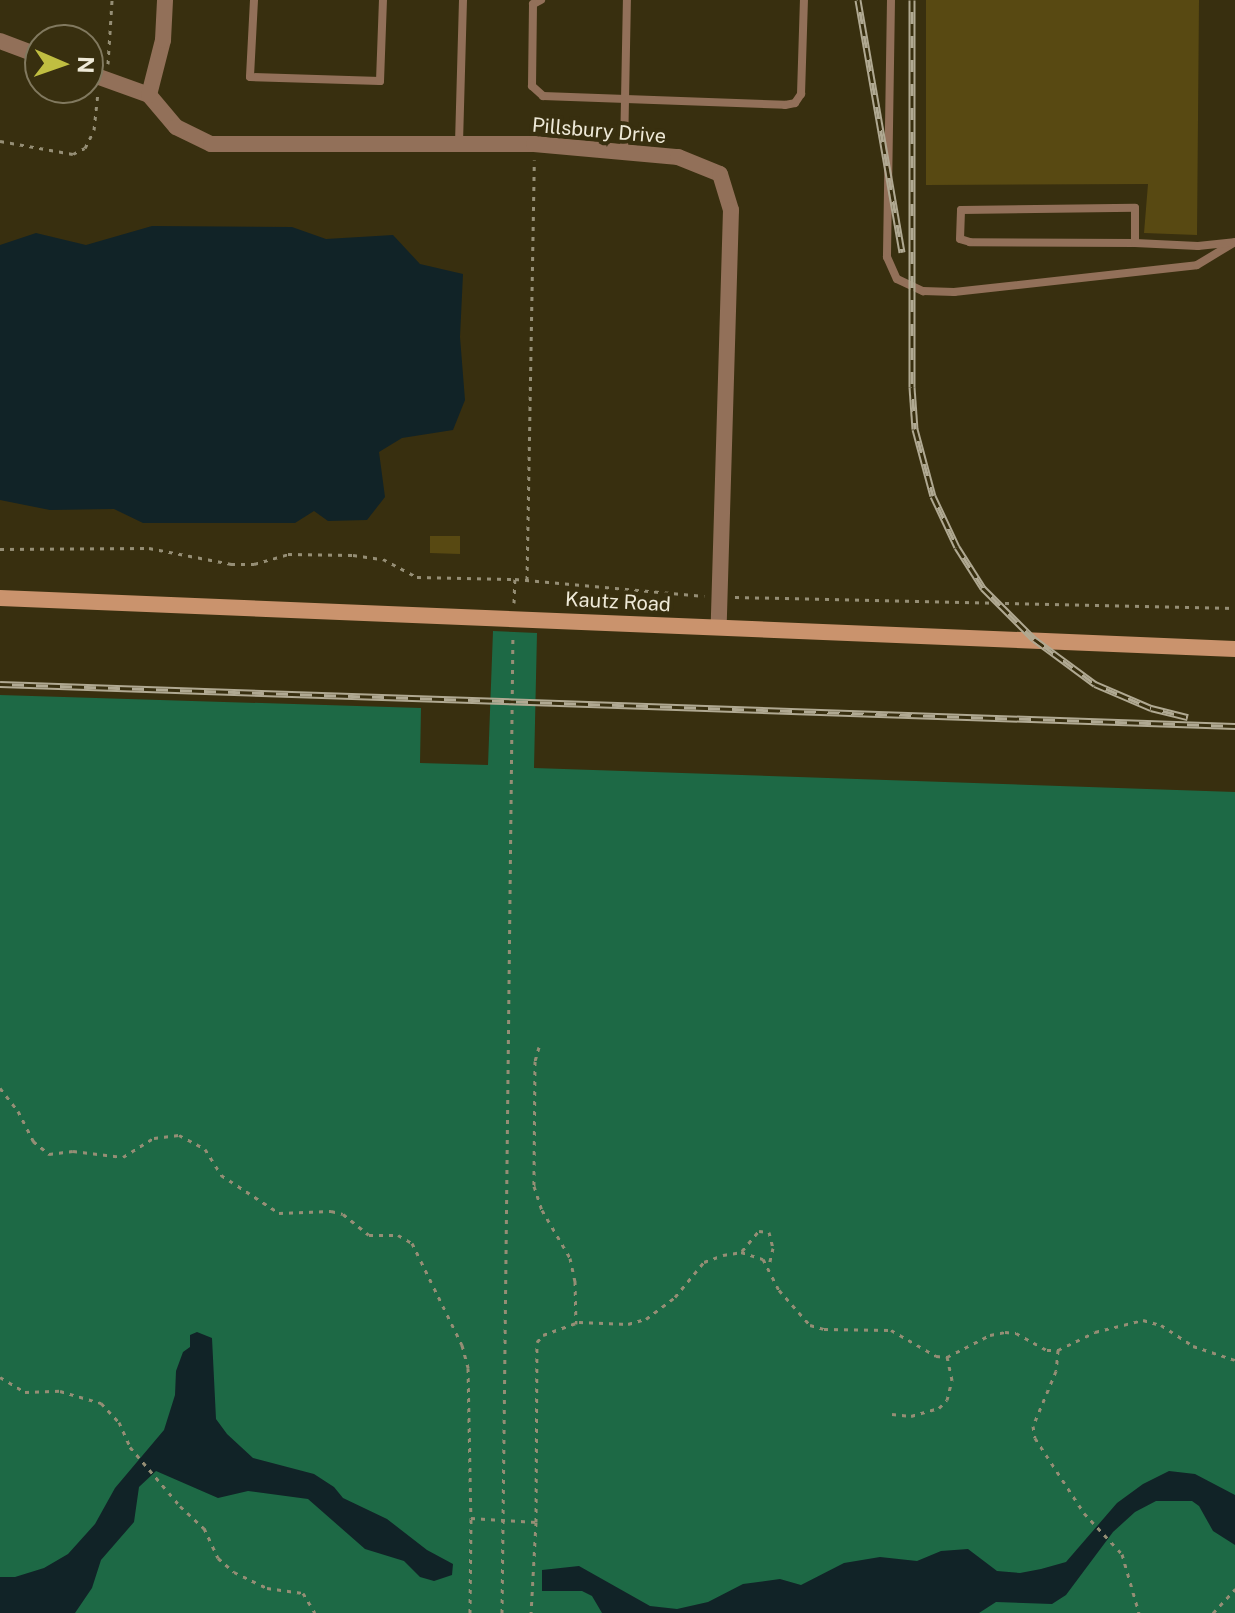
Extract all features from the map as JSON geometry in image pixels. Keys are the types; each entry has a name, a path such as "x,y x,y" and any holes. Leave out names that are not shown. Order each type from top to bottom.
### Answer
{"street":[{"path":"149,95 163,40 165,0"},
{"path":"0,41 24,50"},
{"name":"Pillsbury Drive","path":"104,79 149,95 176,127 211,144 534,144 678,157 720,174 731,210 719,626"},
{"name":"Kautz Road","path":"0,598 1235,649"}],"lane":[{"path":"254,0 250,77 380,81 383,0"},
{"path":"459,144 463,0"},
{"path":"541,0 533,4 532,86 537,93 625,100 795,103 801,94 804,0"},
{"path":"624,152 626,0"},
{"path":"891,0 887,257 897,279 923,291 954,292 1197,265 1235,242 1198,246 970,242 960,239 963,209 1135,208 1135,243"}],"path":[{"path":"104,66 108,63 112,0"},
{"path":"0,141 73,154 85,148 94,130 94,104"},
{"path":"527,580 534,312 534,144"},
{"path":"0,549 149,548 231,564 254,564 288,554 353,555 383,559 417,577 515,579 720,597 1235,608"},
{"path":"502,1613 515,579"},
{"path":"539,1047 535,1061 534,1186 542,1210 570,1258 575,1281 576,1324"},
{"path":"0,1088 18,1111 33,1141 49,1154 73,1151 123,1157 154,1138 179,1135 205,1149 221,1175 279,1213 331,1211 343,1214 369,1235 398,1235 412,1243 462,1345 468,1368 470,1613"},
{"path":"741,1252 759,1231 769,1232 773,1248 769,1266"},
{"path":"531,1613 536,1522 534,1353 543,1335 576,1324 596,1320 628,1324 646,1319 675,1297 704,1262 741,1252 753,1254 769,1266 779,1290 810,1325 847,1331 891,1330 926,1353 947,1357 990,1335 1005,1332 1016,1333 1047,1350 1058,1350 1095,1332 1143,1320 1161,1325 1193,1346 1235,1360"},
{"path":"1058,1350 1056,1371 1037,1412 1035,1438 1091,1521 1118,1549 1139,1613"},
{"path":"892,1414 911,1416 939,1408 947,1400 952,1380 947,1357"},
{"path":"0,1377 25,1392 60,1391 101,1403 119,1422 130,1447 204,1528 218,1558 267,1588 303,1593 315,1613"},
{"path":"471,1518 536,1522"},
{"path":"1213,1613 1235,1589"}],"green space":[{"path":"493,631 537,633 534,768 1235,792 1235,1613 0,1613 0,695 421,708 420,763 488,765"}],"shaded area":[{"path":"152,226 292,227 326,239 393,235 420,264 463,274 460,337 465,400 453,430 402,438 379,452 385,497 367,520 328,521 314,511 295,523 143,523 114,509 50,510 0,500 0,245 36,233 86,245"},
{"path":"197,1332 212,1338 216,1419 227,1434 253,1458 314,1474 334,1487 343,1498 387,1519 427,1550 453,1564 452,1575 434,1581 420,1577 404,1561 365,1549 308,1499 248,1491 218,1498 156,1471 139,1487 134,1522 101,1560 92,1588 75,1613 0,1613 0,1577 15,1577 44,1568 68,1554 95,1524 115,1488 164,1430 175,1395 176,1371 183,1352 190,1347 190,1335"},
{"path":"1169,1471 1195,1474 1235,1495 1235,1545 1213,1531 1199,1506 1192,1501 1156,1501 1135,1512 1113,1532 1066,1595 1052,1604 996,1602 979,1613 602,1613 592,1596 582,1591 542,1591 542,1570 579,1566 650,1606 677,1609 708,1602 743,1584 780,1579 801,1585 844,1563 880,1557 917,1561 941,1551 968,1549 997,1571 1020,1573 1041,1569 1066,1562 1117,1503 1143,1484"}],"building":[{"path":"926,0 1199,0 1197,235 1144,233 1148,184 926,185"},
{"path":"430,536 460,536 460,554 430,553"}],"railway":[{"path":"858,0 902,252"},
{"path":"912,0 912,387 915,429 933,496 957,547 983,588 1034,639 1095,684 1151,708 1188,717"},
{"path":"0,684 1235,726"}]}
